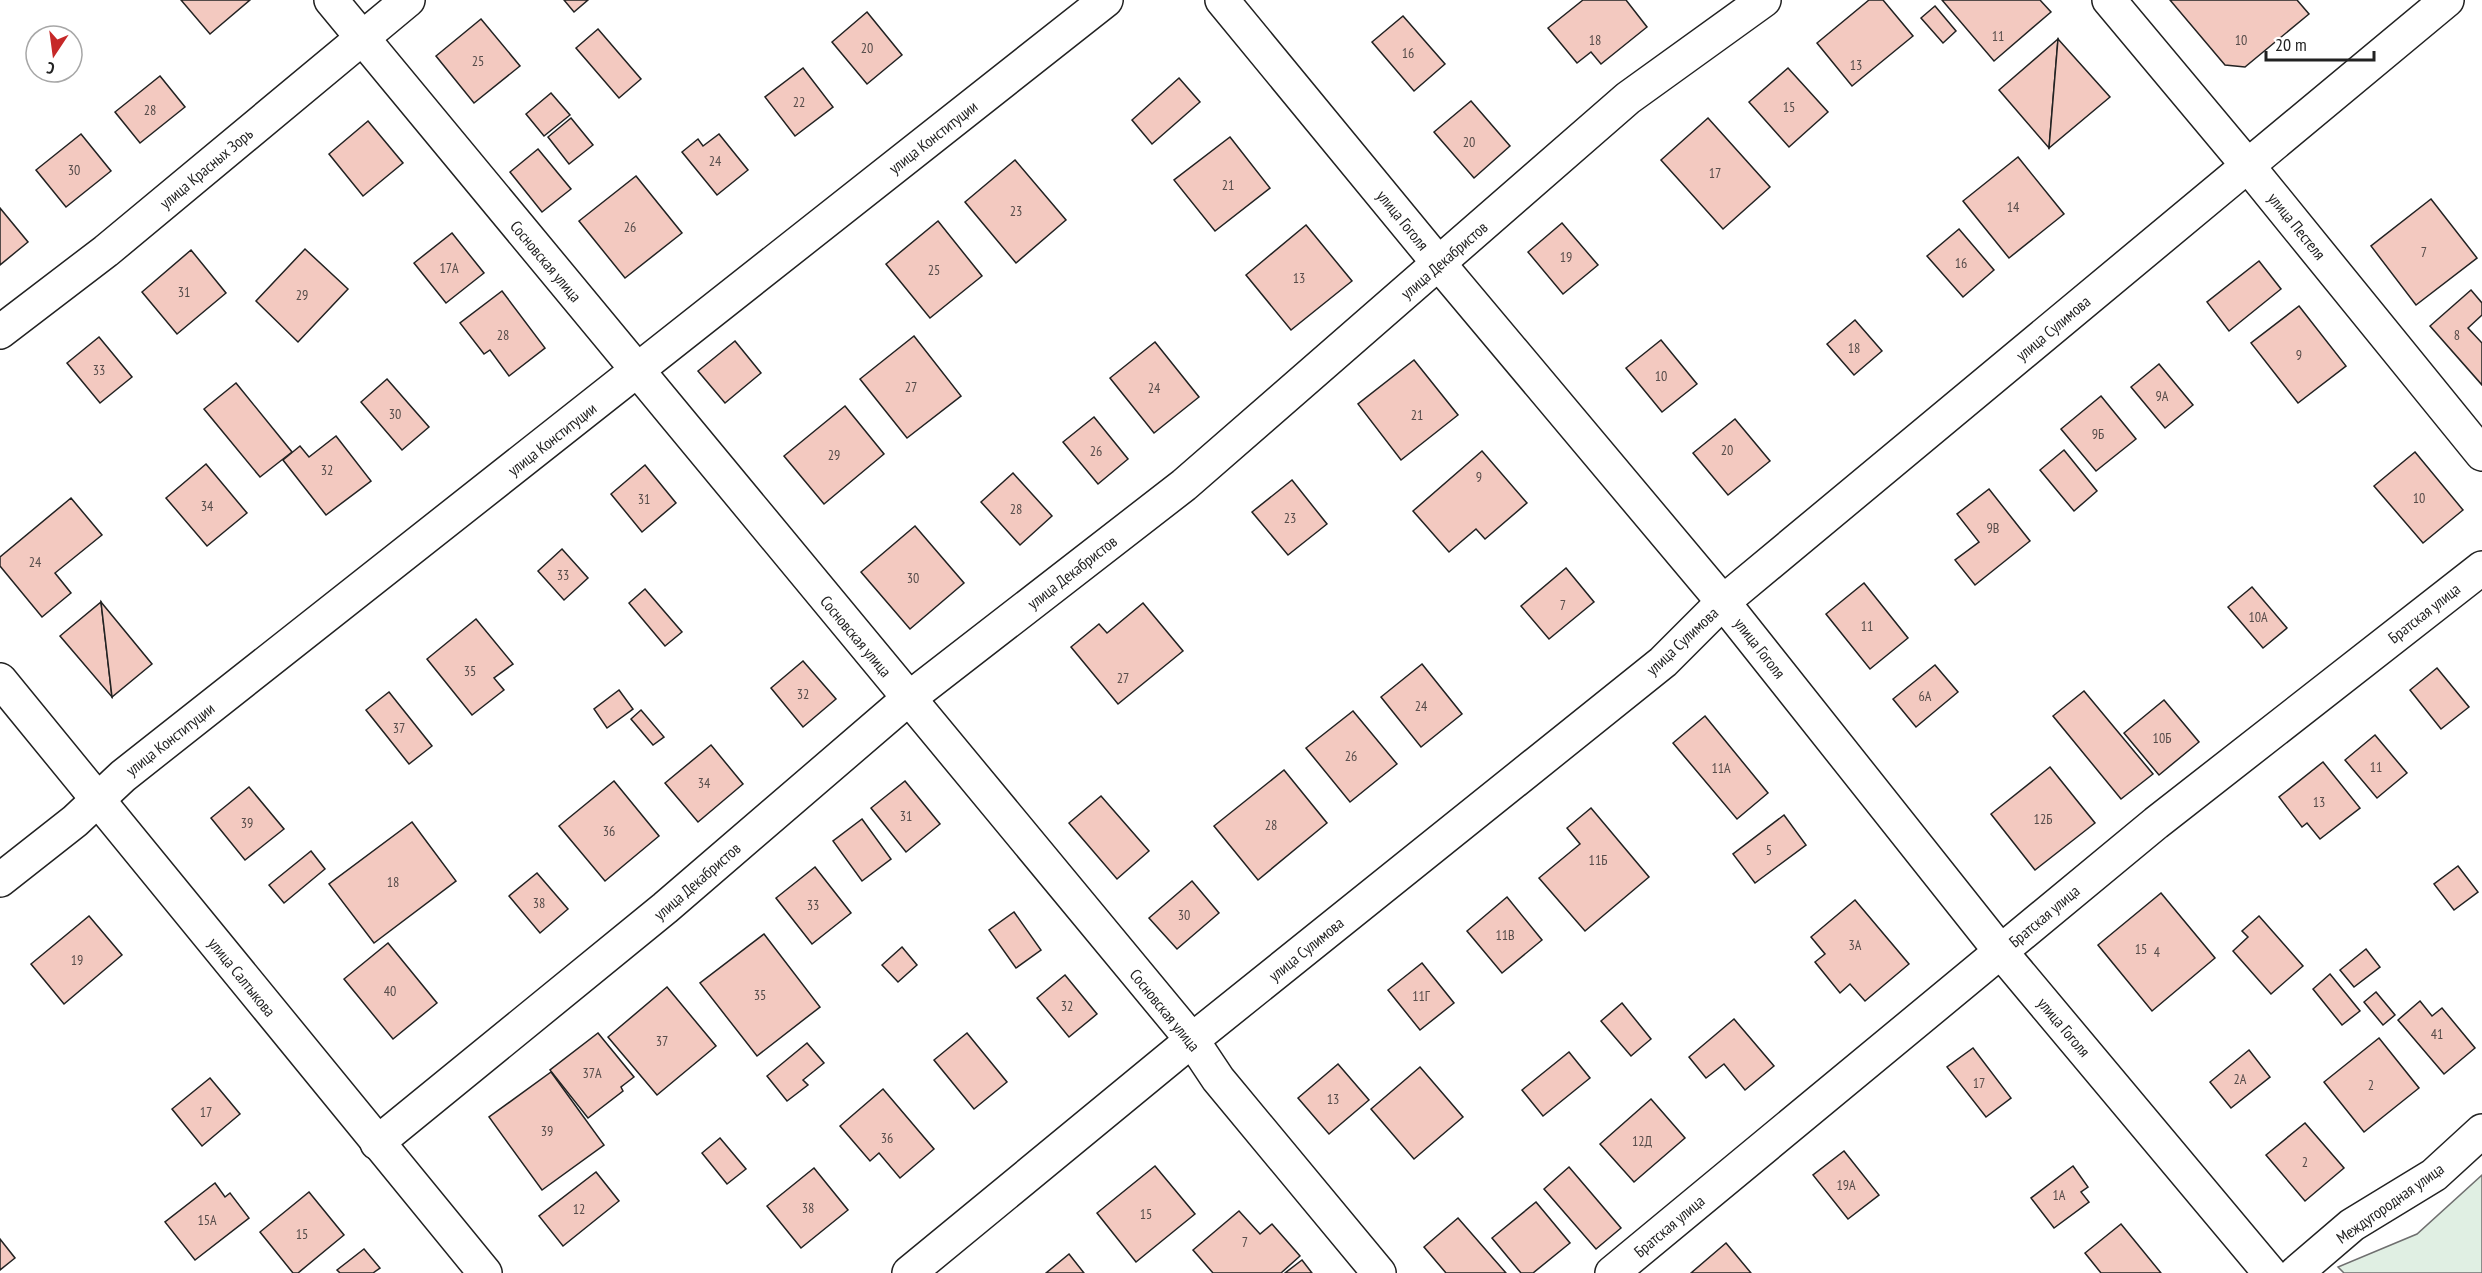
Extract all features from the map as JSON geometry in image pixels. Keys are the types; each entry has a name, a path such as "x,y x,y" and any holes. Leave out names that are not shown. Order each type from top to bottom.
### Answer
{"street":[{"name":"Сосновская улица","path":"331,0 1192,1040 1218,1079 1378,1273"},
{"name":"улица Красных Зорь","path":"0,332 106,251 408,0"},
{"name":"улица Конституции","path":"0,880 75,821 123,776 1106,0"},
{"name":"улица Гоголя","path":"1222,0 1440,265 1724,602 2001,952 2270,1273"},
{"name":"улица Декабристов","path":"377,1143 665,908 908,699 1184,485 1440,265 1628,98 1764,0"},
{"name":"улица Пестеля","path":"2109,0 2248,166 2482,454"},
{"name":"улица Сулимова","path":"909,1273 1192,1040 1663,662 1724,602 2447,0"},
{"name":"Братская улица","path":"1612,1273 2156,823 2482,568"},
{"name":"улица Салтыкова","path":"0,680 485,1273"},
{"name":"Междугородная улица","path":"2296,1273 2352,1225 2434,1175 2482,1131"}],"green space":[{"path":"2482,1175 2482,1273 2344,1273 2338,1267 2417,1234"}],"building":[{"path":"181,0 250,0 210,34"},
{"path":"564,0 588,0 574,12"},
{"path":"1583,0 1626,0 1647,27 1601,64 1591,52 1577,63 1548,28"},
{"path":"1869,0 1883,0 1913,36 1852,86 1817,43"},
{"path":"1942,0 2040,0 2051,12 1994,61"},
{"path":"2170,0 2297,0 2309,14 2245,67 2225,65"},
{"path":"1935,6 1956,31 1943,43 1921,18"},
{"path":"867,12 902,55 867,84 832,42"},
{"path":"1403,16 1445,64 1414,91 1372,42"},
{"path":"481,19 520,66 474,103 436,56"},
{"path":"598,29 641,79 619,98 576,48"},
{"path":"2058,39 2049,148 1999,90"},
{"path":"2058,39 2110,97 2049,148"},
{"path":"803,68 833,107 795,136 765,97"},
{"path":"1788,68 1828,112 1789,147 1749,102"},
{"path":"160,76 185,107 140,143 115,112"},
{"path":"1179,78 1200,102 1152,144 1132,120"},
{"path":"551,93 570,115 544,136 526,114"},
{"path":"1471,101 1510,146 1474,178 1434,132"},
{"path":"571,118 593,145 569,164 548,137"},
{"path":"1708,118 1770,187 1723,229 1661,160"},
{"path":"368,121 403,163 363,196 329,154"},
{"path":"81,134 111,171 66,207 36,170"},
{"path":"719,134 748,170 717,195 682,152 698,139 703,146"},
{"path":"1230,137 1270,188 1215,231 1174,180"},
{"path":"538,149 571,189 542,212 510,172"},
{"path":"2018,157 2064,214 2009,258 1963,201"},
{"path":"1015,160 1066,220 1016,263 965,202"},
{"path":"636,176 682,233 625,278 579,221"},
{"path":"2431,199 2477,258 2416,305 2371,246"},
{"path":"0,208 28,242 0,265"},
{"path":"938,221 982,276 930,318 886,264"},
{"path":"1562,223 1598,265 1563,294 1528,252"},
{"path":"1306,225 1352,281 1291,330 1246,275"},
{"path":"1959,229 1994,270 1963,297 1927,256"},
{"path":"452,233 484,273 446,303 414,263"},
{"path":"305,249 348,289 298,342 256,301"},
{"path":"191,250 226,293 177,334 142,292"},
{"path":"2259,261 2281,289 2229,331 2207,302"},
{"path":"2471,290 2482,303 2482,315 2468,328 2482,343 2482,385 2430,326"},
{"path":"502,291 545,348 509,376 490,350 484,354 460,323"},
{"path":"2299,306 2346,366 2298,403 2251,343"},
{"path":"1855,320 1882,351 1854,375 1827,344"},
{"path":"914,336 961,396 907,438 860,379"},
{"path":"99,337 132,377 100,403 67,363"},
{"path":"1661,340 1697,384 1662,412 1626,368"},
{"path":"735,341 761,373 725,403 698,371"},
{"path":"1155,342 1199,397 1154,433 1110,378"},
{"path":"1414,360 1458,415 1401,460 1358,404"},
{"path":"2159,364 2193,405 2165,428 2131,387"},
{"path":"387,379 429,427 402,450 361,402"},
{"path":"236,383 292,452 260,477 204,409"},
{"path":"2101,396 2136,439 2096,471 2061,429"},
{"path":"845,406 884,454 824,504 784,456"},
{"path":"1094,417 1128,459 1098,484 1063,442"},
{"path":"1735,419 1770,461 1728,495 1693,453"},
{"path":"336,436 371,481 326,515 283,460 300,446 309,457"},
{"path":"2064,450 2097,491 2074,511 2040,470"},
{"path":"1482,451 1527,503 1485,539 1476,529 1449,552 1413,511"},
{"path":"2415,452 2463,510 2423,543 2374,486"},
{"path":"206,464 247,513 207,546 166,498"},
{"path":"645,465 676,503 642,532 611,494"},
{"path":"1013,473 1052,516 1020,545 981,502"},
{"path":"1292,480 1327,524 1288,555 1252,512"},
{"path":"1989,489 2030,541 1975,585 1955,560 1979,542 1957,514"},
{"path":"71,498 102,535 55,573 71,593 42,617 0,566 0,557"},
{"path":"915,526 964,583 910,629 861,572"},
{"path":"562,549 588,578 564,600 538,571"},
{"path":"1566,568 1594,602 1549,639 1521,606"},
{"path":"1864,583 1908,638 1870,669 1826,614"},
{"path":"2252,587 2287,628 2263,648 2228,607"},
{"path":"645,589 682,632 665,646 629,603"},
{"path":"101,602 112,697 60,636"},
{"path":"101,602 152,664 112,697"},
{"path":"1143,603 1183,651 1118,704 1071,647 1099,624 1107,633"},
{"path":"476,619 513,664 494,678 504,690 472,715 427,659"},
{"path":"803,661 836,699 803,727 771,688"},
{"path":"1422,664 1462,714 1421,747 1381,697"},
{"path":"1935,665 1958,692 1916,727 1893,699"},
{"path":"2437,668 2469,707 2441,729 2410,690"},
{"path":"619,690 633,709 607,728 594,709"},
{"path":"2084,691 2153,774 2121,799 2053,716"},
{"path":"389,692 432,746 409,764 366,710"},
{"path":"2164,700 2199,742 2159,775 2124,733"},
{"path":"641,710 664,737 653,745 631,719"},
{"path":"1353,711 1397,764 1350,802 1306,748"},
{"path":"1705,716 1768,793 1737,819 1673,743"},
{"path":"2375,735 2407,773 2377,798 2345,760"},
{"path":"711,745 743,784 698,822 665,783"},
{"path":"2323,762 2360,808 2320,839 2307,823 2302,827 2279,797"},
{"path":"2050,767 2095,823 2035,870 1991,814"},
{"path":"1284,770 1327,823 1258,880 1214,826"},
{"path":"614,781 659,836 605,881 559,826"},
{"path":"905,781 940,824 906,852 871,808"},
{"path":"249,787 284,829 245,860 211,818"},
{"path":"1101,796 1149,851 1117,879 1069,823"},
{"path":"1591,808 1649,877 1585,931 1539,878 1580,844 1567,828"},
{"path":"1784,815 1806,845 1755,883 1733,854"},
{"path":"862,819 891,859 862,881 833,841"},
{"path":"412,822 456,881 374,943 329,884"},
{"path":"311,851 325,869 284,903 269,885"},
{"path":"2458,866 2478,892 2454,910 2434,884"},
{"path":"815,867 851,913 812,944 776,898"},
{"path":"537,873 568,909 540,933 509,896"},
{"path":"1192,881 1219,913 1177,949 1149,918"},
{"path":"2161,893 2215,958 2152,1011 2098,945"},
{"path":"1507,897 1542,940 1502,973 1467,931"},
{"path":"1855,900 1909,964 1865,1001 1850,984 1840,993 1815,962 1825,954 1811,937"},
{"path":"1014,912 1041,950 1016,968 989,930"},
{"path":"89,916 122,955 64,1004 31,964"},
{"path":"2259,916 2303,966 2271,994 2233,951 2248,937 2242,931"},
{"path":"764,934 820,1007 757,1056 700,983"},
{"path":"388,943 437,1003 393,1039 344,979"},
{"path":"902,947 917,965 898,982 882,965"},
{"path":"2366,949 2380,967 2354,987 2340,970"},
{"path":"1422,963 1454,1003 1420,1030 1388,990"},
{"path":"2330,974 2360,1011 2342,1025 2313,989"},
{"path":"1065,975 1097,1014 1069,1037 1037,998"},
{"path":"667,987 716,1046 657,1095 608,1037"},
{"path":"2376,992 2395,1015 2383,1025 2364,1002"},
{"path":"2420,1001 2432,1016 2442,1008 2475,1048 2444,1074 2398,1020"},
{"path":"1622,1003 1651,1039 1631,1056 1601,1021"},
{"path":"1734,1019 1774,1066 1745,1090 1724,1064 1706,1078 1689,1057"},
{"path":"598,1033 634,1077 621,1087 623,1091 588,1118 550,1070"},
{"path":"967,1033 1007,1082 974,1109 934,1060"},
{"path":"2379,1038 2419,1088 2364,1132 2324,1082"},
{"path":"807,1043 824,1063 803,1080 808,1085 787,1101 767,1076"},
{"path":"1973,1048 2011,1098 1986,1117 1947,1067"},
{"path":"2249,1050 2270,1077 2231,1108 2210,1082"},
{"path":"1569,1052 1590,1078 1543,1116 1522,1090"},
{"path":"1338,1064 1369,1100 1329,1134 1298,1098"},
{"path":"1420,1067 1463,1117 1414,1159 1371,1109"},
{"path":"551,1072 604,1145 542,1190 489,1117"},
{"path":"210,1078 240,1114 202,1146 172,1109"},
{"path":"883,1089 934,1149 900,1178 879,1153 870,1161 840,1126"},
{"path":"1651,1099 1685,1138 1634,1182 1600,1144"},
{"path":"2305,1123 2344,1168 2305,1201 2266,1155"},
{"path":"720,1138 746,1169 727,1184 702,1153"},
{"path":"1844,1151 1879,1195 1848,1219 1813,1175"},
{"path":"1155,1166 1195,1214 1136,1262 1097,1213"},
{"path":"2073,1166 2088,1187 2081,1192 2089,1202 2054,1228 2031,1198"},
{"path":"1569,1167 1621,1228 1596,1249 1544,1189"},
{"path":"814,1168 848,1210 801,1248 767,1206"},
{"path":"596,1172 619,1201 563,1246 539,1216"},
{"path":"215,1183 225,1197 230,1193 249,1218 195,1260 165,1222"},
{"path":"309,1192 344,1235 298,1273 293,1273 260,1232"},
{"path":"1536,1202 1570,1243 1533,1273 1521,1273 1492,1238"},
{"path":"1239,1211 1260,1234 1272,1224 1300,1256 1281,1273 1213,1273 1193,1250"},
{"path":"1458,1218 1506,1273 1446,1273 1424,1247"},
{"path":"2121,1224 2161,1273 2101,1273 2085,1253"},
{"path":"0,1239 15,1258 0,1270"},
{"path":"1726,1243 1751,1273 1691,1273"},
{"path":"364,1249 380,1268 373,1273 340,1273 337,1270"},
{"path":"1069,1254 1084,1273 1046,1273"},
{"path":"1302,1260 1312,1273 1285,1273"}]}
